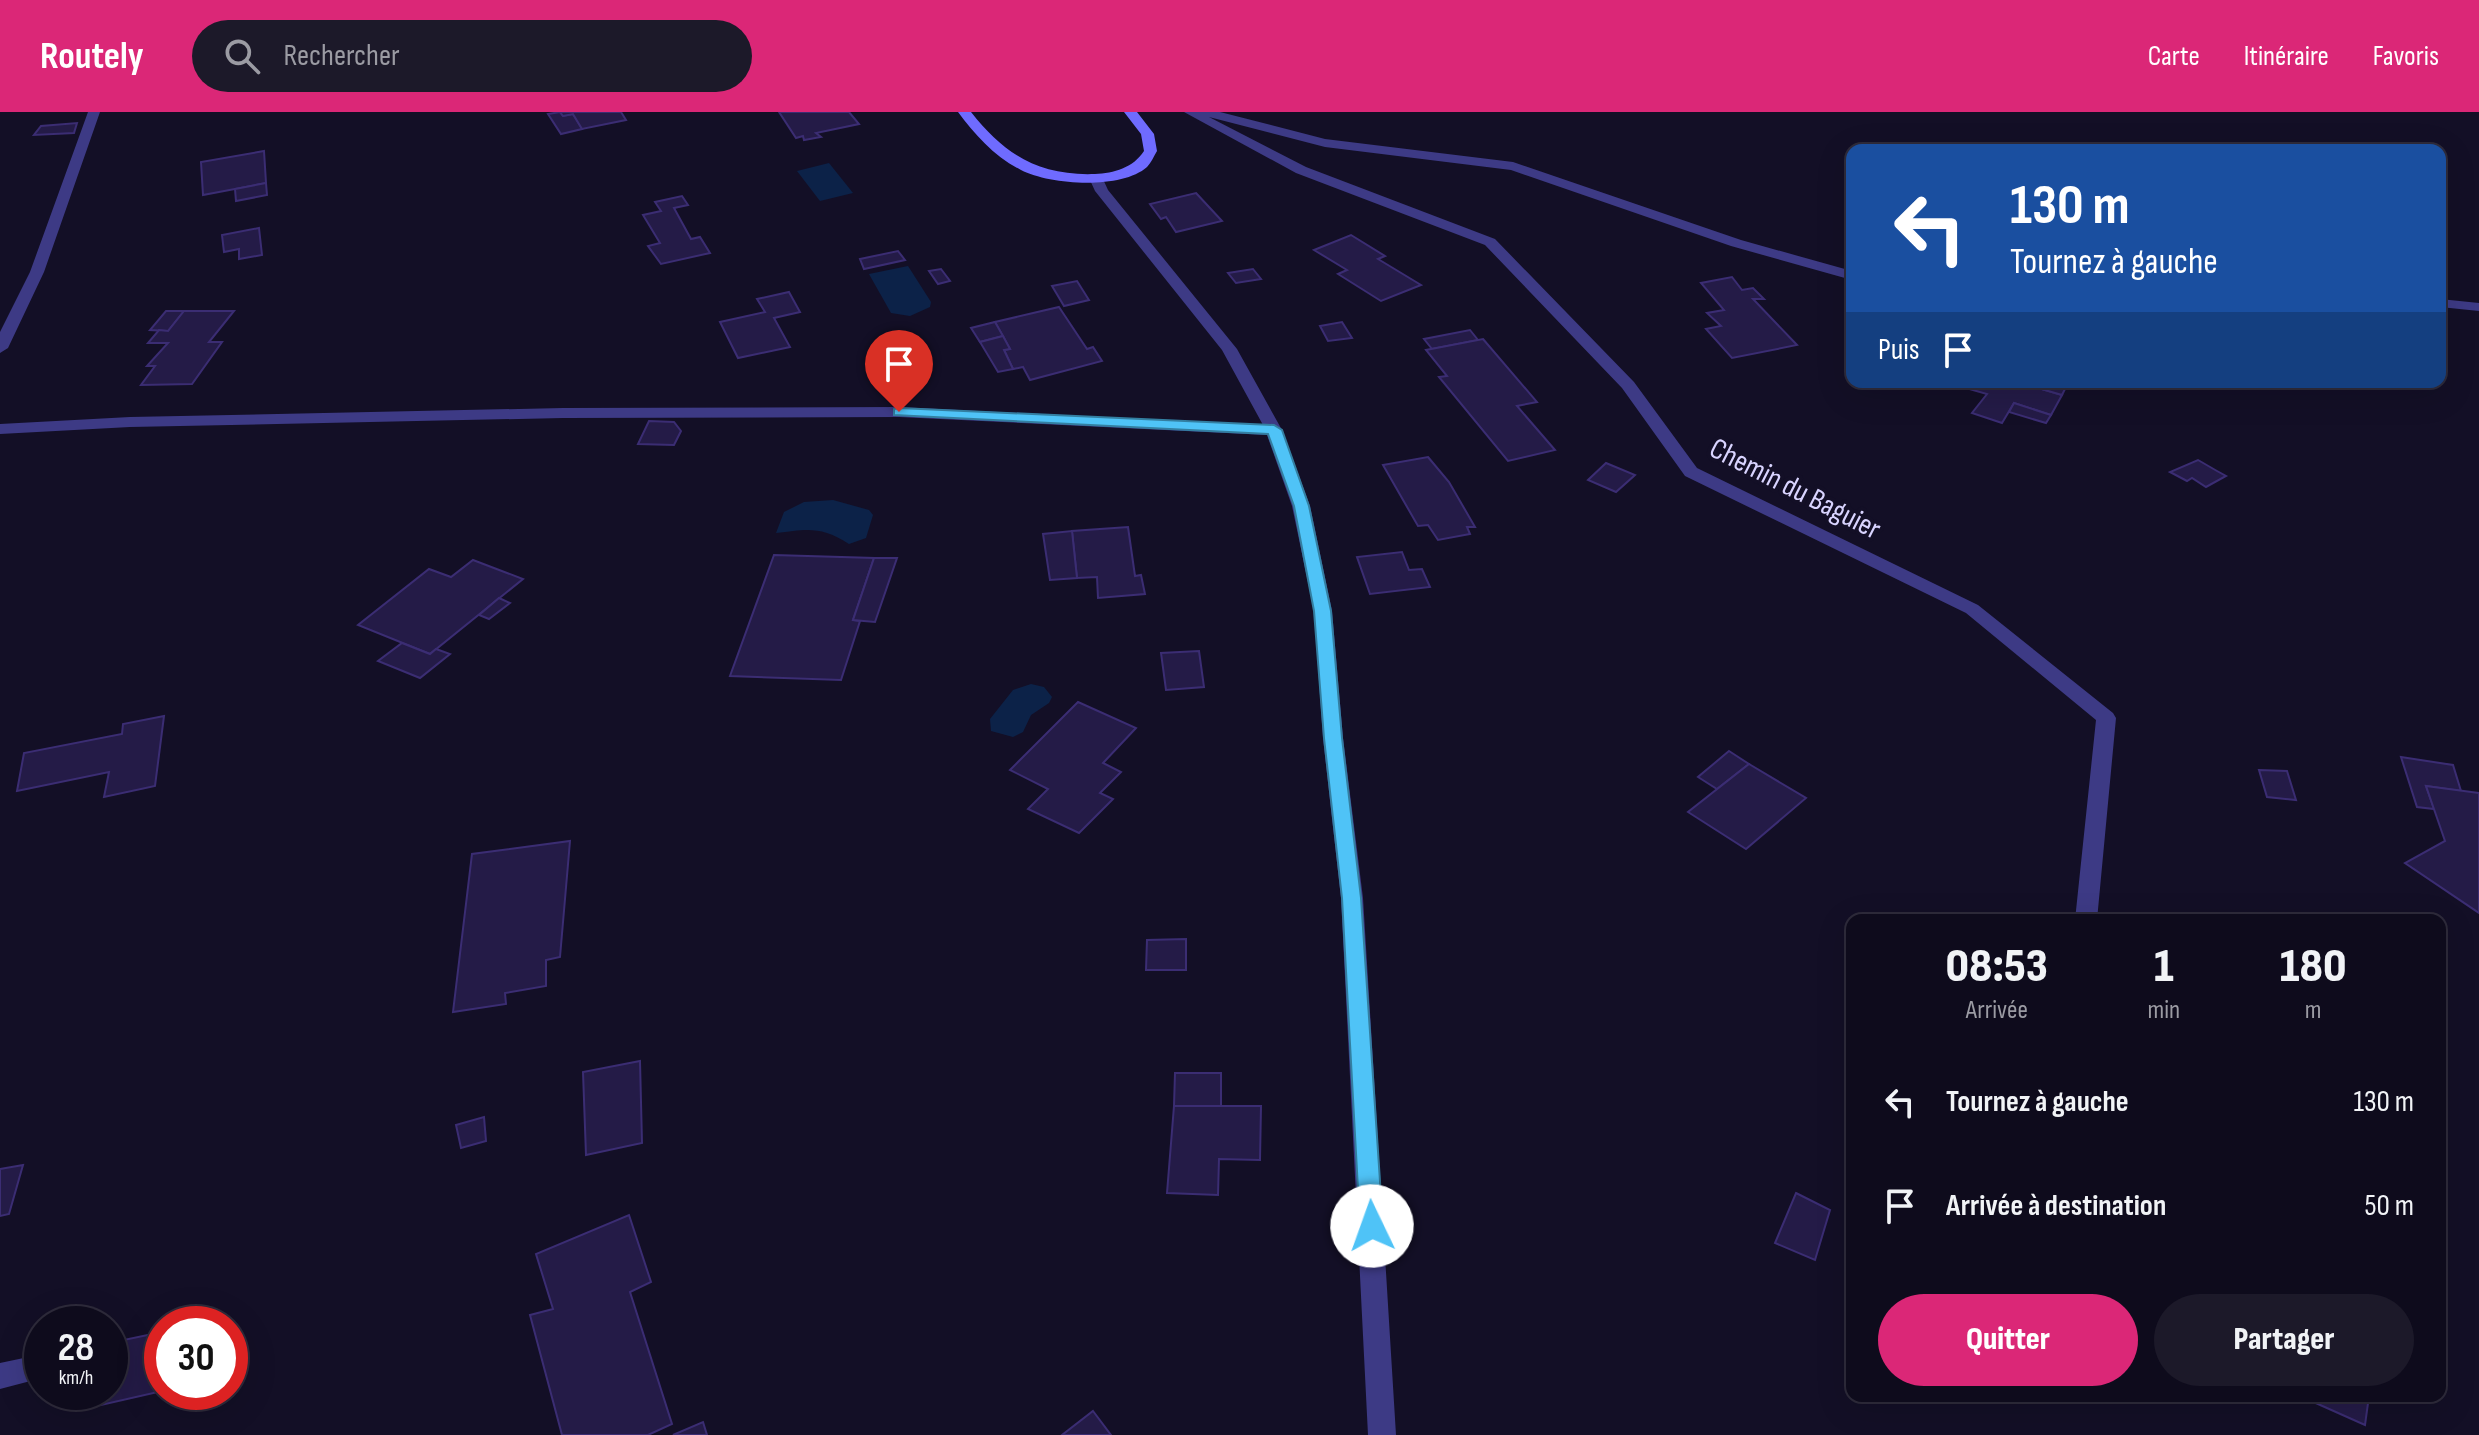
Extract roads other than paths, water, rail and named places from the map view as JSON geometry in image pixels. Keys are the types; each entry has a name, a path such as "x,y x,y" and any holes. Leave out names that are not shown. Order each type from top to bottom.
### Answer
{"main road":[{"path":"964,112 976,128 1001,150 1034,171 1053,177 1097,180 1119,176 1136,168 1148,156 1150,143 1145,127 1130,112"}],"street":[{"path":"0,348 37,272 94,112"},
{"name":"Chemin du Baguier","path":"1190,112 1301,170 1490,242 1628,385 1691,472 1972,609 2106,718 2087,914"},
{"path":"1205,112 1325,143 1513,166 1736,243 1846,274"},
{"path":"1097,180 1229,349 1274,430 1301,506 1323,611 1333,738 1352,898 1382,1435"},
{"path":"2446,304 2479,307"},
{"path":"0,429 130,422 563,413 899,412 1274,430"},
{"path":"0,1376 24,1370"}],"water":[{"path":"829,163 853,193 820,201 797,171"},
{"path":"908,266 931,302 930,307 910,316 891,313 869,274"},
{"path":"833,500 869,510 873,515 866,538 849,544 814,530 776,533 784,512 804,502"},
{"path":"1031,684 1044,687 1052,697 1049,703 1031,715 1023,732 1013,737 991,731 990,719 1013,690"}]}
